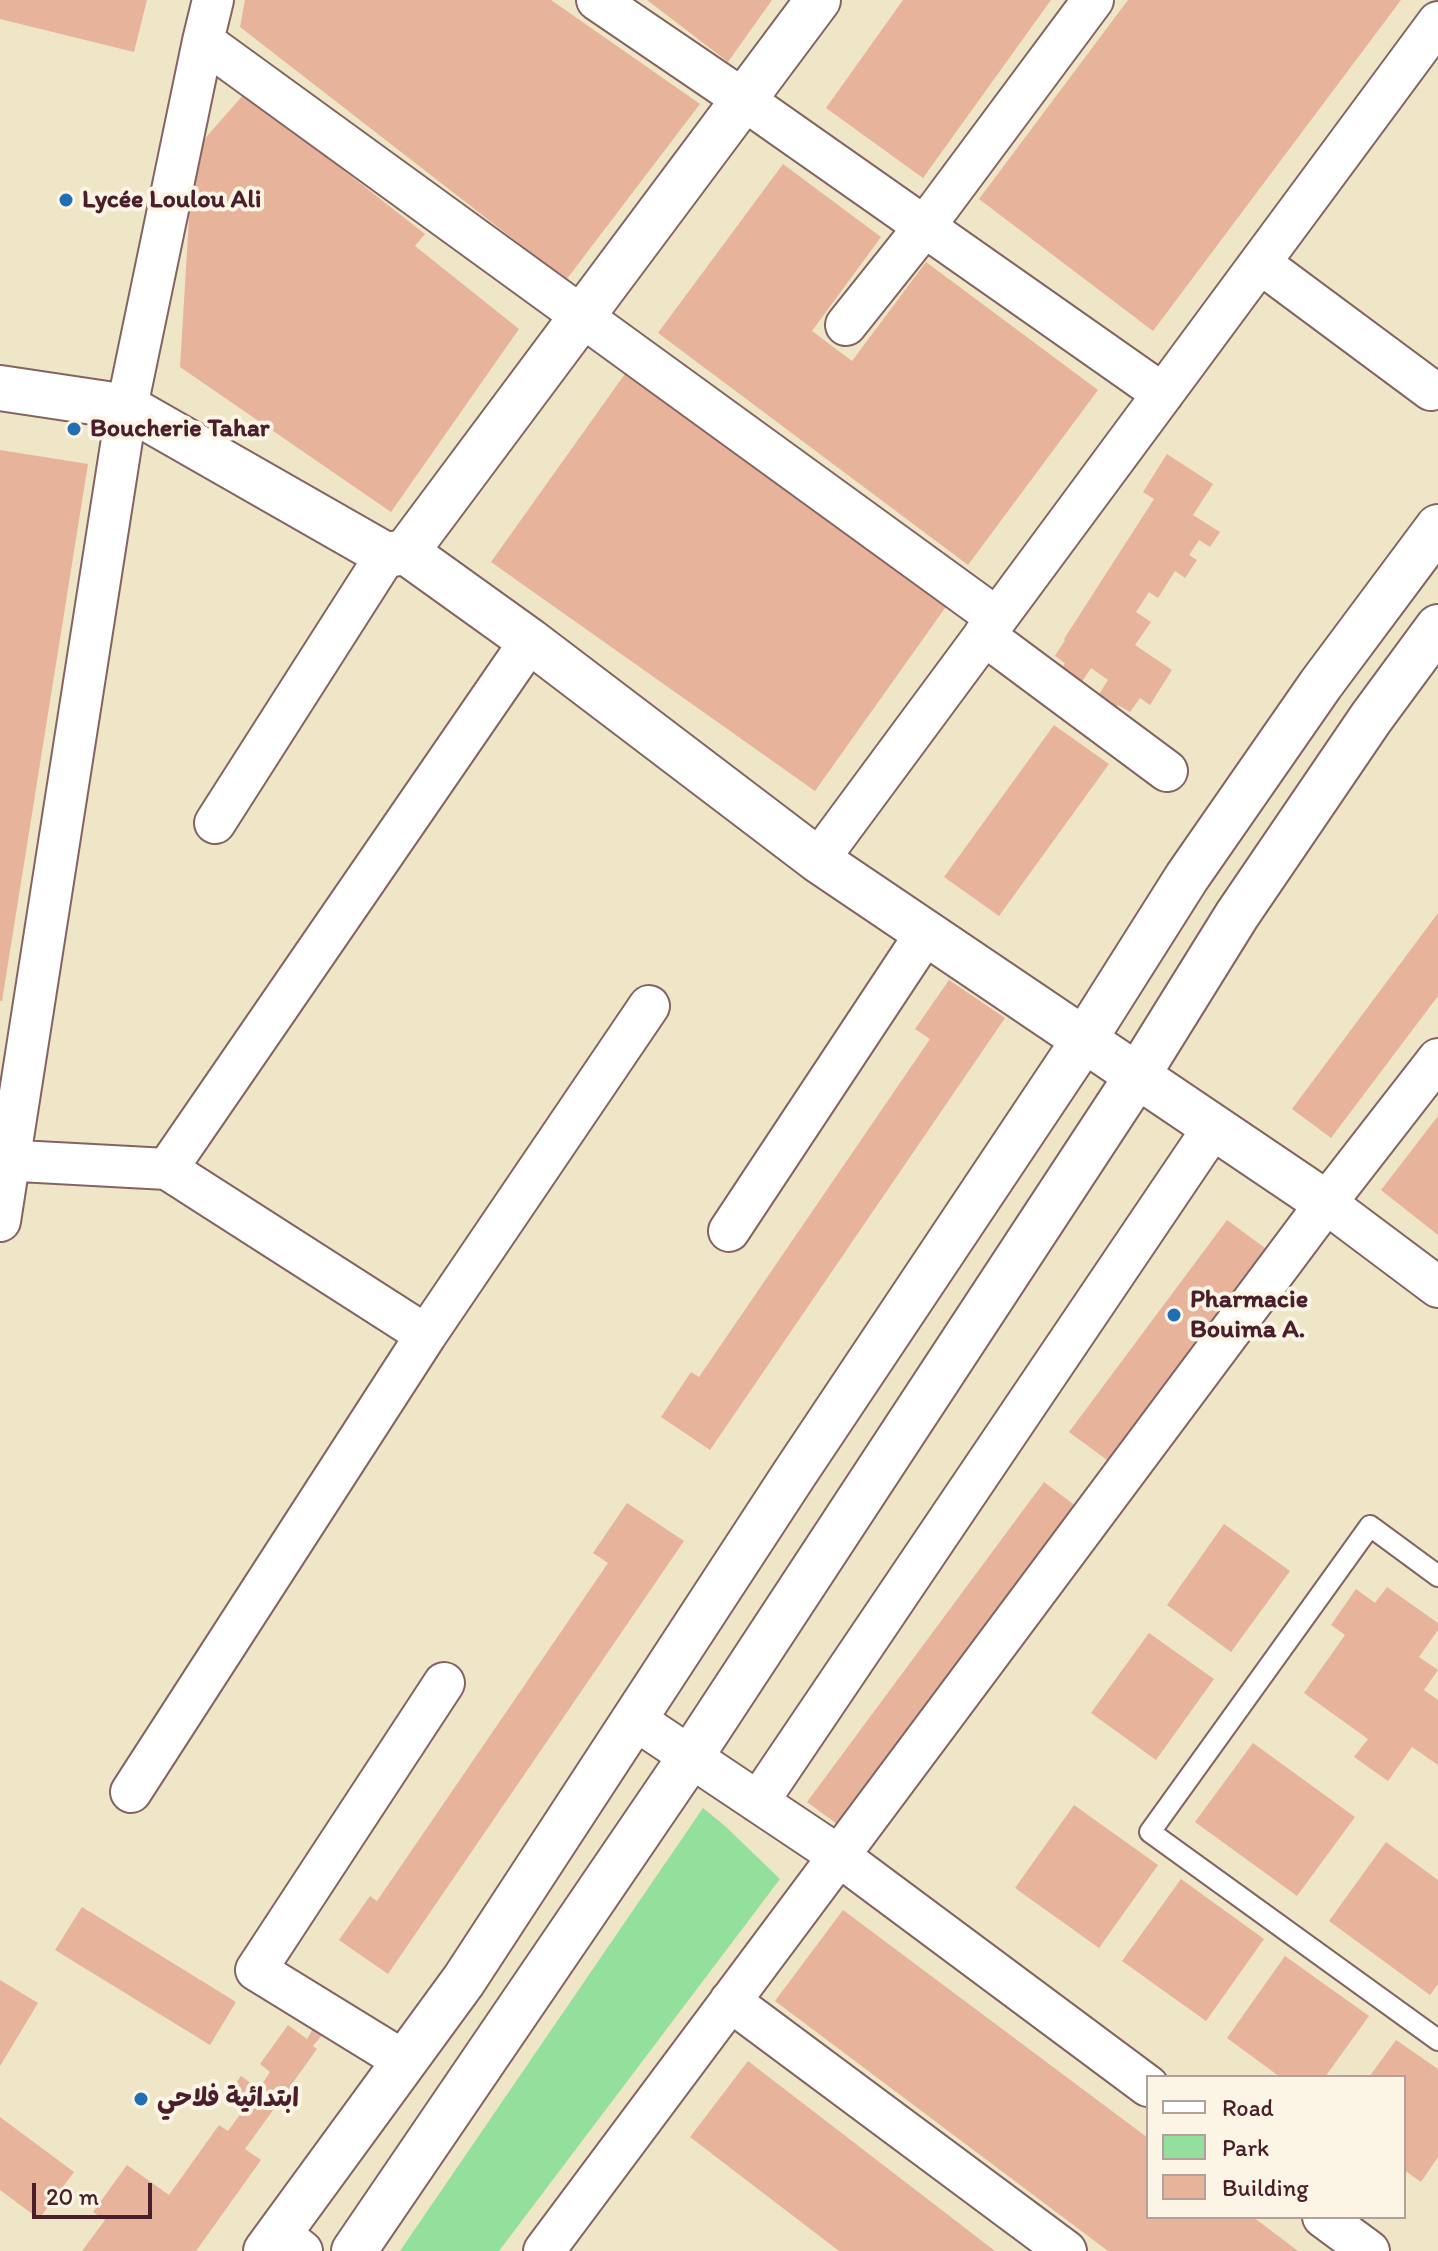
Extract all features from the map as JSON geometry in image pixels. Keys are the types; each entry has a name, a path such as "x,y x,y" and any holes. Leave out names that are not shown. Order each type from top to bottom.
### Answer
{"street":[{"path":"0,1221 5,1161 127,407 213,0"},
{"path":"597,0 1163,394"},
{"path":"215,823 396,553 582,316 818,0"},
{"path":"846,325 925,226 1093,0"},
{"path":"818,860 1438,22"},
{"path":"203,41 582,316 990,627 1167,771"},
{"path":"1260,263 1431,390"},
{"path":"0,388 127,407 396,553 530,641 818,860 1326,1203 1438,1287"},
{"path":"282,2245 404,2061 464,1980 1205,852 1321,684 1438,527"},
{"path":"354,2251 691,1756 1137,1076 1237,915 1371,718 1438,627"},
{"path":"167,1169 530,641"},
{"path":"729,1231 926,933"},
{"path":"131,1792 426,1335 649,1006"},
{"path":"544,2251 1326,1203 1438,1059"},
{"path":"758,1802 1213,1128"},
{"path":"5,1161 167,1169 426,1335"},
{"path":"404,2061 256,1970 444,1683"},
{"path":"634,1719 839,1856 1146,2085"},
{"path":"730,2001 1066,2251"},
{"path":"1326,2219 1369,2251"}],"lane":[{"path":"1438,1576 1370,1526 1150,1832 1438,2040"}],"green space":[{"path":"703,1808 780,1879 499,2251 400,2251"}],"building":[{"path":"0,0 147,0 134,52 0,19"},
{"path":"245,0 551,0 700,104 566,280 240,27"},
{"path":"647,0 772,0 728,62"},
{"path":"903,0 1051,0 923,178 826,108"},
{"path":"1128,0 1401,0 1153,331 979,199"},
{"path":"245,93 425,234 415,246 519,329 391,512 180,367 193,152"},
{"path":"783,164 881,237 812,331 852,361 926,262 1098,390 968,565 658,333"},
{"path":"632,364 955,594 815,791 491,562"},
{"path":"0,450 88,464 2,1001 0,1001"},
{"path":"1167,454 1213,484 1193,515 1220,532 1210,547 1199,540 1189,555 1197,560 1185,578 1175,571 1158,598 1149,592 1136,612 1151,622 1135,645 1172,670 1150,705 1140,698 1130,712 1118,705 1111,716 1093,704 1108,680 1091,668 1079,686 1059,673 1065,663 1055,656 1154,499 1143,492"},
{"path":"1054,725 1109,764 999,916 944,877"},
{"path":"1438,913 1438,996 1331,1138 1292,1109"},
{"path":"949,980 1005,1018 710,1450 661,1417 691,1372 699,1377 930,1039 915,1029"},
{"path":"1438,1116 1438,1235 1381,1190"},
{"path":"1227,1220 1269,1251 1111,1463 1069,1432"},
{"path":"1044,1482 1085,1513 848,1832 807,1802"},
{"path":"627,1503 684,1541 388,1974 339,1940 370,1896 377,1901 608,1563 593,1553"},
{"path":"1224,1524 1290,1571 1231,1652 1167,1605"},
{"path":"1387,1587 1438,1623 1438,1630 1419,1657 1438,1670 1424,1690 1438,1700 1438,1765 1412,1747 1388,1781 1354,1757 1368,1739 1304,1693 1345,1635 1331,1625 1356,1589 1375,1603"},
{"path":"1149,1633 1214,1679 1156,1760 1091,1713"},
{"path":"1253,1743 1355,1817 1297,1896 1195,1822"},
{"path":"1074,1805 1158,1865 1099,1948 1015,1888"},
{"path":"1386,1842 1438,1880 1438,1984 1430,1995 1329,1921"},
{"path":"1181,1879 1264,1939 1206,2021 1122,1961"},
{"path":"82,1907 236,2002 210,2045 55,1950"},
{"path":"843,1910 1146,2137 1146,2219 1256,2219 1298,2251 1108,2251 775,2001"},
{"path":"1285,1956 1369,2016 1326,2075 1277,2075 1227,2038"},
{"path":"0,1980 38,2003 0,2066"},
{"path":"288,2025 307,2039 314,2027 323,2034 313,2046 317,2049 245,2149 261,2160 196,2251 82,2251 105,2220 93,2212 127,2165 169,2195 219,2125 228,2131 247,2105 229,2093 241,2076 259,2089 270,2072 260,2064"},
{"path":"1396,2040 1438,2069 1438,2157 1421,2182 1406,2171 1406,2075 1370,2075"},
{"path":"748,2061 995,2251 839,2251 690,2137"},
{"path":"0,2117 74,2172 39,2219 0,2190"}],"place":[{"name":"Lycée Loulou Ali","path":"66,200"},
{"name":"Boucherie Tahar","path":"74,429"},
{"name":"Pharmacie Bouima A.","path":"1174,1315"},
{"name":"ابتدائية فلاحي","path":"141,2099"}]}
